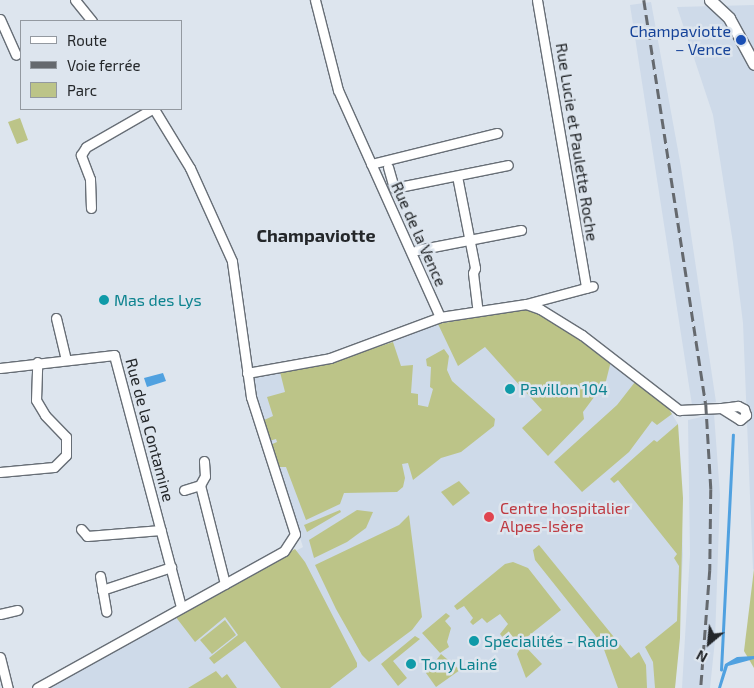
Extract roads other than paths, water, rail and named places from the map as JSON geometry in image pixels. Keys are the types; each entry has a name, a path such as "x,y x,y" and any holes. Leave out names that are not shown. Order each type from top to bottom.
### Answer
{"street":[{"path":"76,0 91,20"},
{"name":"Rue de la Vence","path":"316,0 338,90 440,316"},
{"name":"Rue Lucie et Paulette Roche","path":"526,304 589,287 537,0"},
{"path":"710,0 729,18 754,64"},
{"path":"0,19 16,55"},
{"path":"91,208 90,179 81,155 86,147 151,110"},
{"path":"37,688 181,606 284,551 295,534 259,424 247,373 232,261 190,168 154,110"},
{"name":"Rue de la Vence","path":"371,164 497,133"},
{"path":"388,167 394,188 508,165"},
{"path":"457,176 470,240 478,311"},
{"path":"417,250 521,230"},
{"path":"247,373 330,358 440,316 526,304 540,309 582,335 679,410 721,408"},
{"path":"56,318 66,360"},
{"name":"Rue de la Contamine","path":"0,368 37,362 114,355 181,606"},
{"path":"0,472 54,467 66,456 66,437 45,415 36,400 37,362"},
{"name":"Rue de la Contamine","path":"204,462 205,476 200,485 225,584"},
{"name":"Rue de la Contamine","path":"184,490 200,485"},
{"path":"81,528 87,536 160,530"},
{"path":"102,590 171,567"},
{"path":"100,576 106,611"},
{"path":"0,614 18,610"},
{"path":"0,657 8,688"}],"water":[{"path":"163,373 166,381 147,387 144,378"},
{"path":"754,656 754,659 728,666 721,688 718,688 725,664 737,657"}],"waterway":[{"path":"721,670 733,435"}],"railway":[{"path":"644,0 706,404 711,489 710,570 701,688"}],"place":[{"name":"Champaviotte – Vence","path":"741,40"},
{"name":"Mas des Lys","path":"104,300"},
{"name":"Pavillon 104","path":"510,389"},
{"name":"Centre hospitalier Alpes-Isère","path":"489,517"},
{"name":"Spécialités - Radio","path":"474,641"},
{"name":"Tony Lainé","path":"411,664"}],"district":[{"name":"Champaviotte","path":"316,235"}]}
